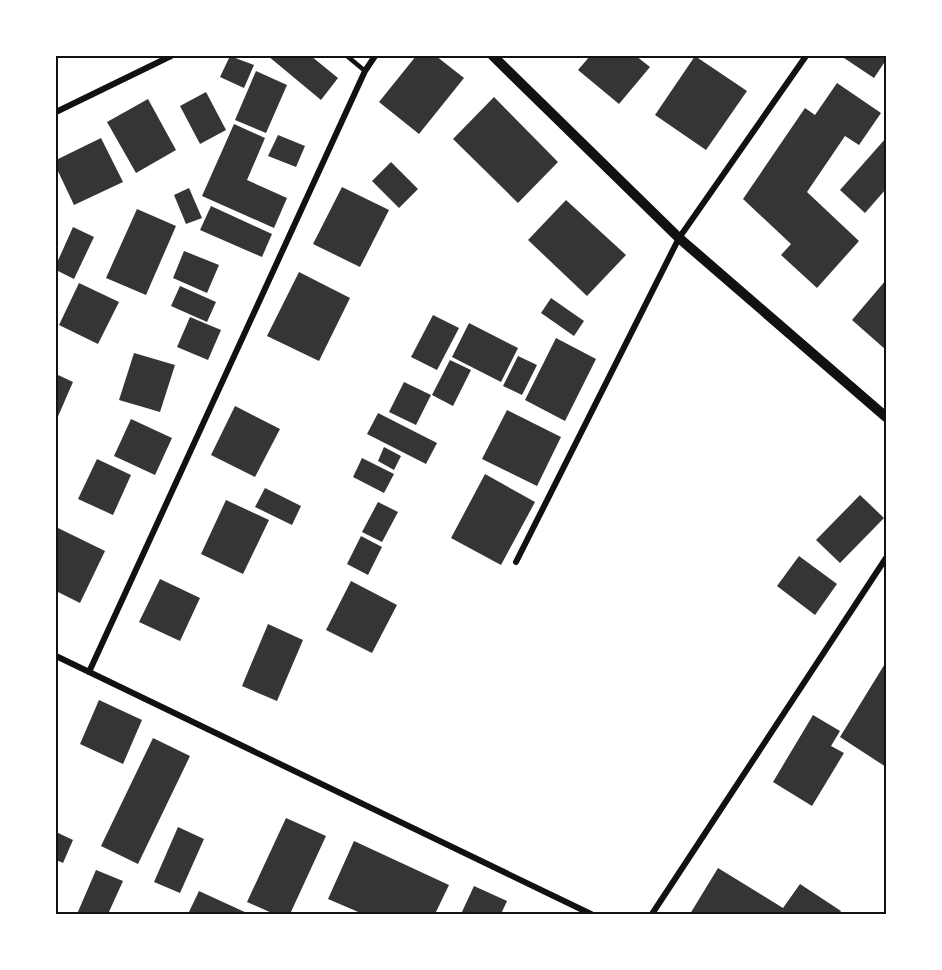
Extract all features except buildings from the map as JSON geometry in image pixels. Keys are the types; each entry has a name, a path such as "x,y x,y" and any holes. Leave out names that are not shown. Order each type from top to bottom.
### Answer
{"street":[{"path":"56,112 171,56"},
{"path":"89,672 365,71 375,56"},
{"path":"493,56 679,238 886,417"},
{"path":"516,562 679,238 806,56"},
{"path":"652,915 886,558"},
{"path":"56,656 591,915"}],"lane":[{"path":"346,56 365,71"}]}
